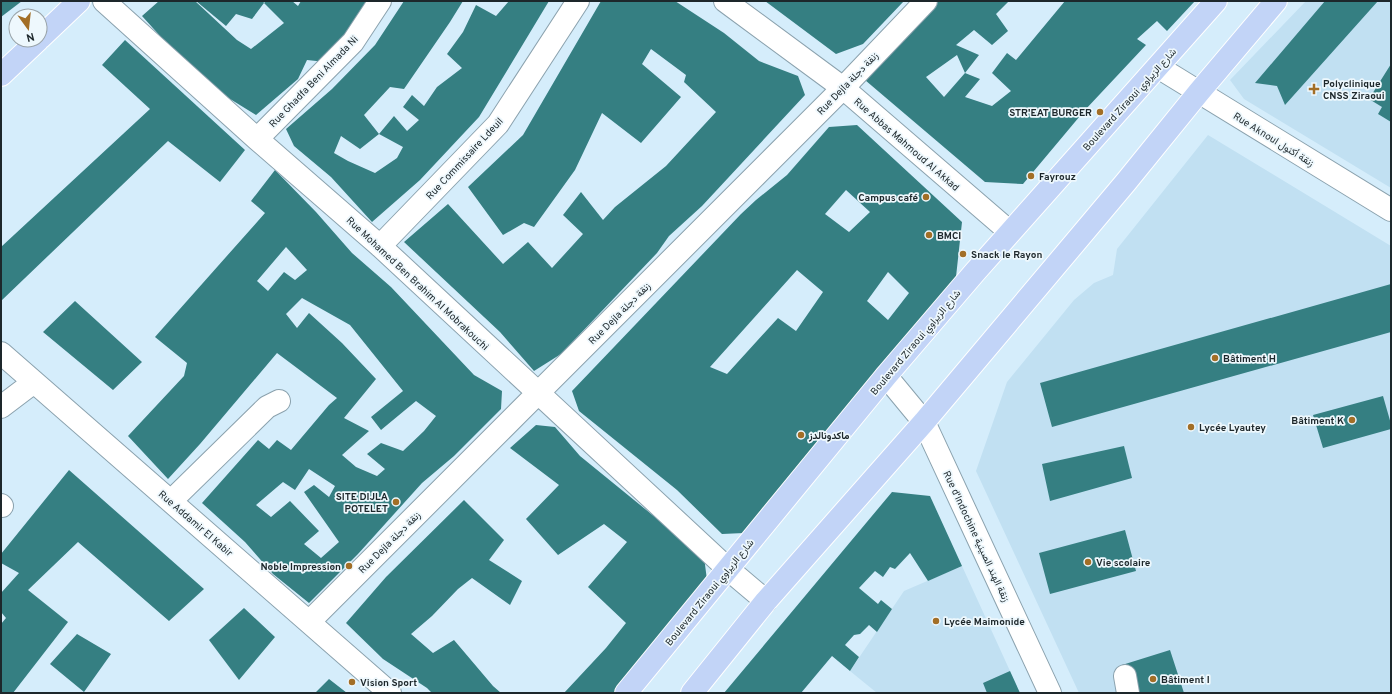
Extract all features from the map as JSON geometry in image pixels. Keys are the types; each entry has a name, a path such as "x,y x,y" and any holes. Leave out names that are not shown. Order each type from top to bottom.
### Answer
{"main road":[{"path":"48,31 80,1"},
{"name":"Boulevard Ziraoui شارع الزيراوي","path":"626,693 886,376 1010,232 1216,1"},
{"path":"692,693 766,601 924,422 1276,1"},
{"path":"1,75 30,48"}],"street":[{"name":"Rue Mohamed Ben Brahim Al Mobrakouchi","path":"104,1 257,139 380,246 728,568 766,601"},
{"name":"Rue Ghadfa Beni Almada Ni","path":"257,139 353,42 380,1"},
{"name":"Rue Commissaire Ldeuil","path":"380,246 498,124 578,1"},
{"name":"Rue Abbas Mahmoud Al Akkad","path":"725,1 843,88 1010,232"},
{"name":"Rue Dejla زنقة دجلة","path":"309,622 843,88 926,1"},
{"name":"Rue Aknoul زنقة أكنول","path":"1158,67 1391,210"},
{"name":"Rue Addamir El Kabir","path":"1,353 390,693"},
{"name":"Rue d'Indochine زنقة الهند الصينية","path":"886,376 924,422 1050,693"},
{"path":"1,407 34,382"},
{"path":"171,501 267,407 278,401"}],"shaded area":[{"name":"Polyclinique CNSS Ziraoui","path":"1306,1 1391,1 1391,188 1244,99 1230,80"},
{"name":"Lycée Lyautey","path":"1208,135 1391,246 1391,693 1079,693 976,471 1007,382 1074,300 1094,283 1113,275 1117,249"},
{"name":"Lycée Maimonide","path":"962,566 1020,693 877,693 850,671 904,591"}],"building":[{"path":"1,1 22,1 13,8 8,8 8,12 1,17"},
{"path":"159,1 195,1 237,40 251,49 284,23 264,3 266,1 292,1 298,6 301,1 366,1 347,38 326,62 307,60 298,79 256,115 201,81 142,16"},
{"path":"196,1 263,1 264,3 252,19 236,14 226,26"},
{"path":"404,1 463,1 404,89 390,87 364,115 379,134 394,116 407,131 419,120 403,107 412,95 424,106 437,87 462,68 447,54 463,32 476,5 496,16 509,1 549,1 479,117 420,180 372,222 331,177 294,146 286,129 332,89 375,45","holes":["379,134 403,147 397,158 375,173 334,153 341,136 360,149"]},
{"path":"601,1 675,1 724,33 759,61 798,76 805,95 702,206 669,236 657,253 561,354 534,371 500,332 404,242 448,204 503,264 528,242 552,268 583,234 563,215 581,192 603,220 615,207 666,166 716,112 684,82 686,75 651,49 642,64 681,97 641,143 602,113 575,170 534,227 524,223 503,235 468,187 523,135"},
{"path":"765,1 904,1 863,44 836,54"},
{"path":"938,1 1009,1 996,14 1008,31 992,45 974,30 956,45 979,55 965,73 980,79 965,97 992,106 1011,91 992,73 1007,53 1016,60 1065,1 1195,1 1167,31 1157,21 1137,39 1146,45 1085,110 1023,184 985,182 865,80","holes":["957,55 965,73 944,97 926,77"]},
{"path":"1325,1 1378,1 1285,105 1277,86 1255,83"},
{"path":"125,40 245,150 220,182 168,141 1,301 1,247 150,109 102,65"},
{"path":"1391,64 1391,122 1378,114 1382,107 1369,99"},
{"path":"857,125 962,222 955,286 744,533 722,534 677,490 579,411 572,391 741,214 787,175 829,127","holes":["846,190 870,212 849,232 825,214","797,270 823,292 796,331 778,318 727,374 710,367","888,272 909,293 888,320 867,301"]},
{"path":"275,170 316,212 352,253 391,287 474,375 502,391 501,409 454,456 422,483 358,554 309,603 273,574 245,542 202,503 258,440 269,449 277,440 291,450 329,405 337,398 277,353 200,444 168,479 128,436 184,376 187,363 155,337 265,213 251,201","holes":["286,247 307,270 295,280 284,272 268,291 257,281","302,298 350,325 403,391 371,417 381,430 416,401 436,416 424,431 403,451 381,443 367,454 385,469 377,476 356,467 342,455 369,431 344,418 376,379 342,343 309,313 297,328 286,314","309,469 335,486 329,497 314,485 304,492 339,542 321,558 304,544 319,531 290,501 271,517 256,505 283,482 295,490"]},
{"name":"Bâtiment H","path":"1391,284 1391,332 1052,427 1040,383"},
{"path":"75,301 142,362 113,390 43,332"},
{"name":"Bâtiment K","path":"1383,396 1391,429 1323,448 1313,415"},
{"path":"536,425 555,427 580,456 704,557 707,580 619,693 564,693 606,648 626,623 588,587 627,542 604,524 558,555 526,519 559,485 510,448"},
{"path":"1124,446 1132,478 1050,501 1042,464"},
{"path":"69,470 204,589 169,621 78,542 28,590 68,622 13,693 1,693 1,624 6,618 1,612 1,593 19,573 1,563 1,554"},
{"path":"892,492 930,496 962,566 928,581 910,553 895,569 890,567 883,577 875,571 859,588 878,604 881,600 892,609 877,632 869,625 860,634 854,635 845,645 859,657 850,671 832,656 801,693 724,693"},
{"path":"464,500 504,540 489,560 522,581 510,605 472,578 458,589 432,616 411,634 433,653 454,640 493,686 501,693 432,693 427,688 383,659 346,623 386,577"},
{"name":"Vie scolaire","path":"1125,530 1136,571 1050,594 1039,553"},
{"path":"244,608 275,637 239,680 209,640"},
{"path":"77,634 111,654 84,692 50,664"},
{"name":"Bâtiment I","path":"1170,650 1184,693 1131,693 1122,665"},
{"path":"1010,671 1020,693 987,693 983,683"},
{"path":"329,679 347,693 315,693"}],"place":[{"name":"Polyclinique CNSS Ziraoui","path":"1314,89"},
{"name":"STR'EAT BURGER","path":"1100,112"},
{"name":"Fayrouz","path":"1031,176"},
{"name":"Campus café","path":"926,197"},
{"name":"BMCI","path":"929,235"},
{"name":"Snack le Rayon","path":"963,254"},
{"name":"Bâtiment H","path":"1215,358"},
{"name":"Bâtiment K","path":"1352,420"},
{"name":"Lycée Lyautey","path":"1191,427"},
{"name":"ماكدونالدز","path":"801,435"},
{"name":"SITE DIJLA POTELET","path":"396,502"},
{"name":"Vie scolaire","path":"1088,562"},
{"name":"Noble Impression","path":"349,566"},
{"name":"Lycée Maimonide","path":"936,621"},
{"name":"Bâtiment I","path":"1153,679"},
{"name":"Vision Sport","path":"352,682"}]}
